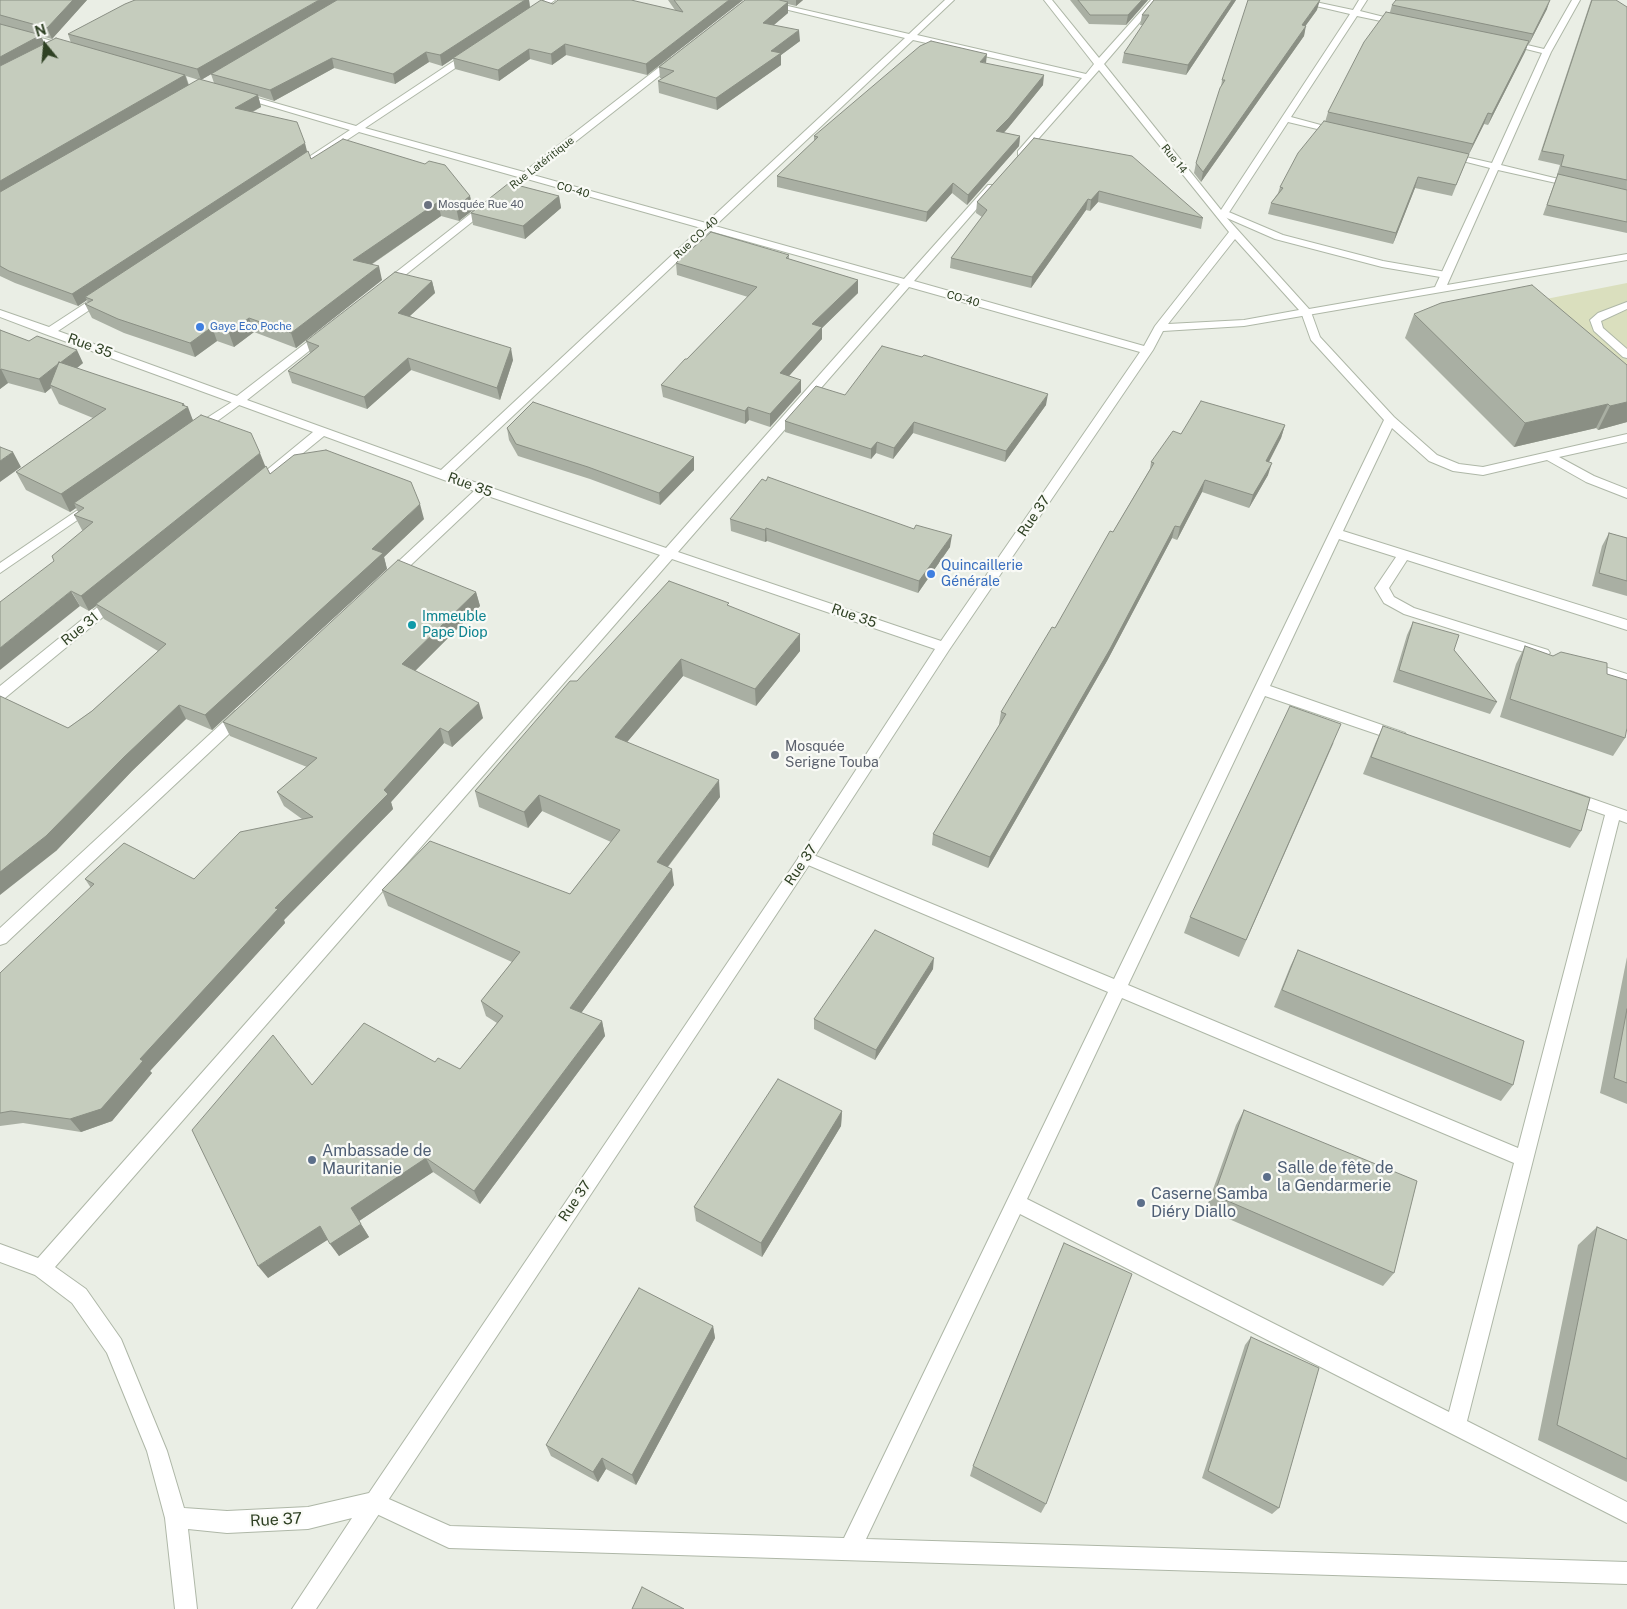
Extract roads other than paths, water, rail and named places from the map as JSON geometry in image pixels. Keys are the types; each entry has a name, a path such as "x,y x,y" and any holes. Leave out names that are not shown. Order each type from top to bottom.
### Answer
{"street":[{"path":"519,22 551,0"},
{"name":"Rue CO-40","path":"442,475 950,0"},
{"name":"Rue 14","path":"1048,0 1223,215 1234,232 1306,312"},
{"path":"1010,166 1155,0"},
{"path":"1294,0 1413,24"},
{"path":"1363,0 1223,215 1279,237 1382,264 1446,275"},
{"path":"1439,290 1547,52 1576,0"},
{"path":"748,2 1088,77"},
{"path":"0,29 63,44 78,51"},
{"path":"1499,42 1547,52"},
{"path":"42,54 63,44"},
{"path":"282,178 478,48"},
{"name":"Rue Latéritique","path":"509,188 681,55"},
{"name":"CO-40","path":"229,94 1147,350"},
{"path":"1286,119 1352,134"},
{"path":"1438,154 1580,186"},
{"path":"41,1268 997,180"},
{"path":"378,291 494,200"},
{"name":"Rue 37","path":"303,1609 806,858 944,648 1147,350 1159,328 1234,232"},
{"path":"1159,328 1244,323 1627,257"},
{"path":"50,332 108,293"},
{"path":"1627,305 1602,315 1595,320 1598,329 1627,355"},
{"path":"1306,312 1316,338 1390,420 1433,458 1457,468 1483,471 1627,438"},
{"name":"Rue 35","path":"0,314 484,490 670,552 944,648"},
{"path":"183,440 331,328"},
{"path":"850,1549 1262,689 1334,533 1390,420"},
{"path":"245,494 322,431"},
{"path":"1548,456 1590,479 1627,494"},
{"path":"381,585 484,490"},
{"path":"0,569 103,496"},
{"path":"1334,533 1627,625"},
{"path":"1404,555 1382,588 1389,600 1409,611 1561,659"},
{"name":"Rue 31","path":"0,694 123,594"},
{"path":"1580,665 1627,680"},
{"path":"1262,689 1410,741"},
{"path":"0,938 249,707"},
{"path":"1456,1426 1525,1159 1620,814 1558,792"},
{"path":"806,858 1525,1159"},
{"path":"1016,1203 1627,1513"},
{"path":"0,1253 41,1268 79,1296 114,1346 158,1451 176,1518 186,1593 186,1609"},
{"path":"374,1502 449,1537 1627,1573"},
{"name":"Rue 37","path":"176,1518 227,1522 308,1518 374,1502"}],"place":[{"name":"Mosquée Rue 40","path":"428,205"},
{"name":"Gaye Eco Poche","path":"200,327"},
{"name":"Quincaillerie Générale","path":"931,574"},
{"name":"Immeuble Pape Diop","path":"412,625"},
{"name":"Mosquée Serigne Touba","path":"775,755"},
{"name":"Ambassade de Mauritanie","path":"312,1160"},
{"name":"Salle de fête de la Gendarmerie","path":"1267,1177"},
{"name":"Caserne Samba Diéry Diallo","path":"1141,1203"}]}
